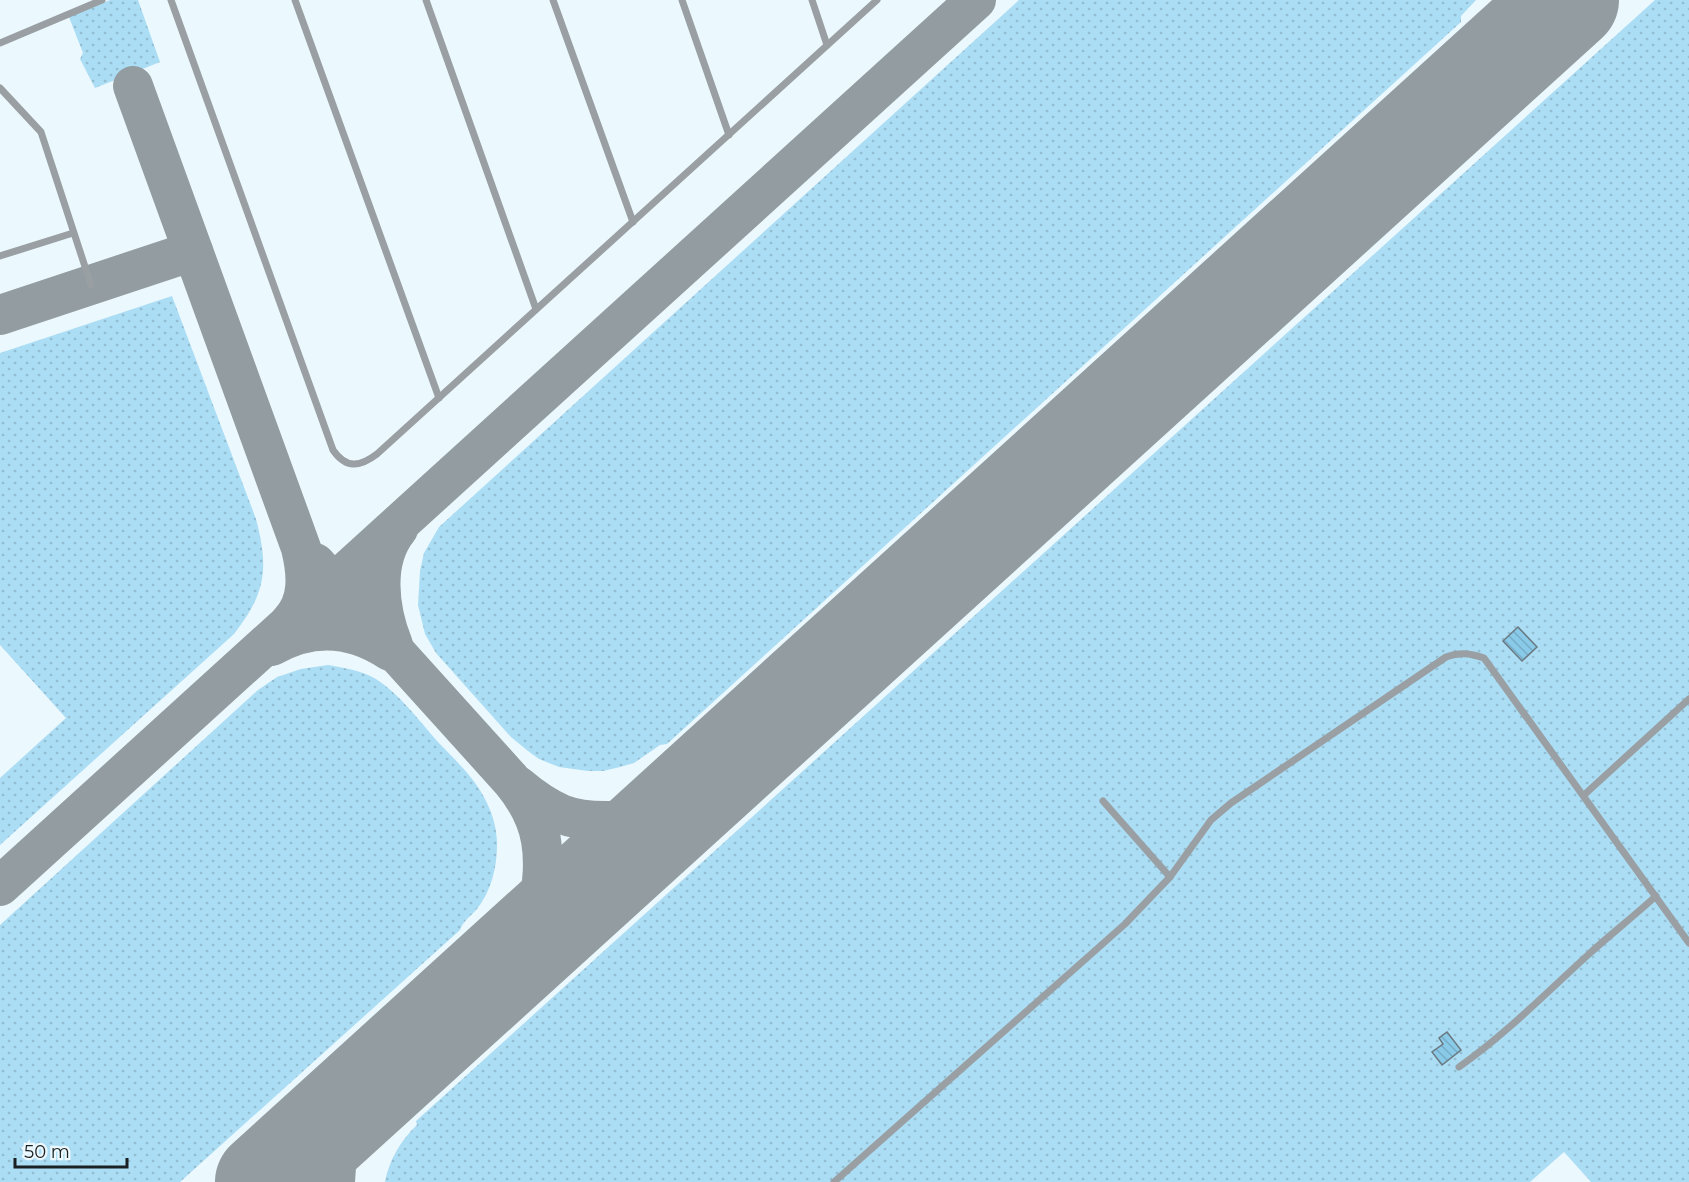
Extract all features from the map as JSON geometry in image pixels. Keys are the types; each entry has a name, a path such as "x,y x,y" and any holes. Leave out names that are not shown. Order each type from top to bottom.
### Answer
{"lane":[{"path":"0,43 102,0"},
{"path":"171,0 333,450 344,462 356,464 368,462 877,0"},
{"path":"295,0 439,398"},
{"path":"426,0 536,309"},
{"path":"553,0 633,222"},
{"path":"682,0 729,135"},
{"path":"812,0 827,45"},
{"path":"0,88 42,132 91,285"},
{"path":"0,256 74,232"},
{"path":"834,1182 1125,924 1170,877 1211,820 1231,802 1446,657 1459,652 1484,658 1689,943"},
{"path":"1584,795 1689,699"},
{"path":"1102,801 1170,877"},
{"path":"1459,1067 1523,1016 1589,954 1656,896"}],"shaded area":[{"path":"110,0 138,0 160,62 95,88 80,59 83,53 69,17"},
{"path":"1019,0 1476,0 1461,16 1461,22 667,744 660,745 634,763 603,771 559,767 539,759 511,737 436,653 425,634 418,605 420,571 424,553 439,527"},
{"path":"1655,0 1689,0 1689,1182 1591,1182 1564,1152 1530,1182 385,1182 393,1158 406,1137 417,1125 416,1121"},
{"path":"172,296 256,519 263,552 262,580 258,593 253,606 234,634 0,845 0,778 66,718 0,645 0,353"},
{"path":"328,665 364,673 385,685 476,784 493,817 497,845 492,879 482,902 460,930 180,1182 0,1182 0,925 258,690 277,677 301,669"}],"building":[{"path":"1518,627 1537,647 1522,661 1503,641"},
{"path":"1447,1032 1461,1050 1442,1065 1432,1052 1443,1044 1439,1038"}],"taxiway":[{"path":"0,886 976,0"},
{"path":"1515,48 1537,20 1545,0"},
{"path":"133,86 301,548 305,567 304,596 290,622"},
{"path":"0,315 193,251"},
{"path":"393,645 384,617 380,586 384,556 398,529"},
{"path":"315,563 511,780 533,814 539,831 543,857 539,899 536,912 527,930 497,972"},
{"path":"272,646 302,634 332,630 361,636 390,651"},
{"path":"518,786 538,802 561,814 599,821 626,820 664,812 692,795"},
{"path":"335,1182 341,1142 358,1108 373,1085"}],"runway":[{"path":"266,1182 1568,0"}]}
